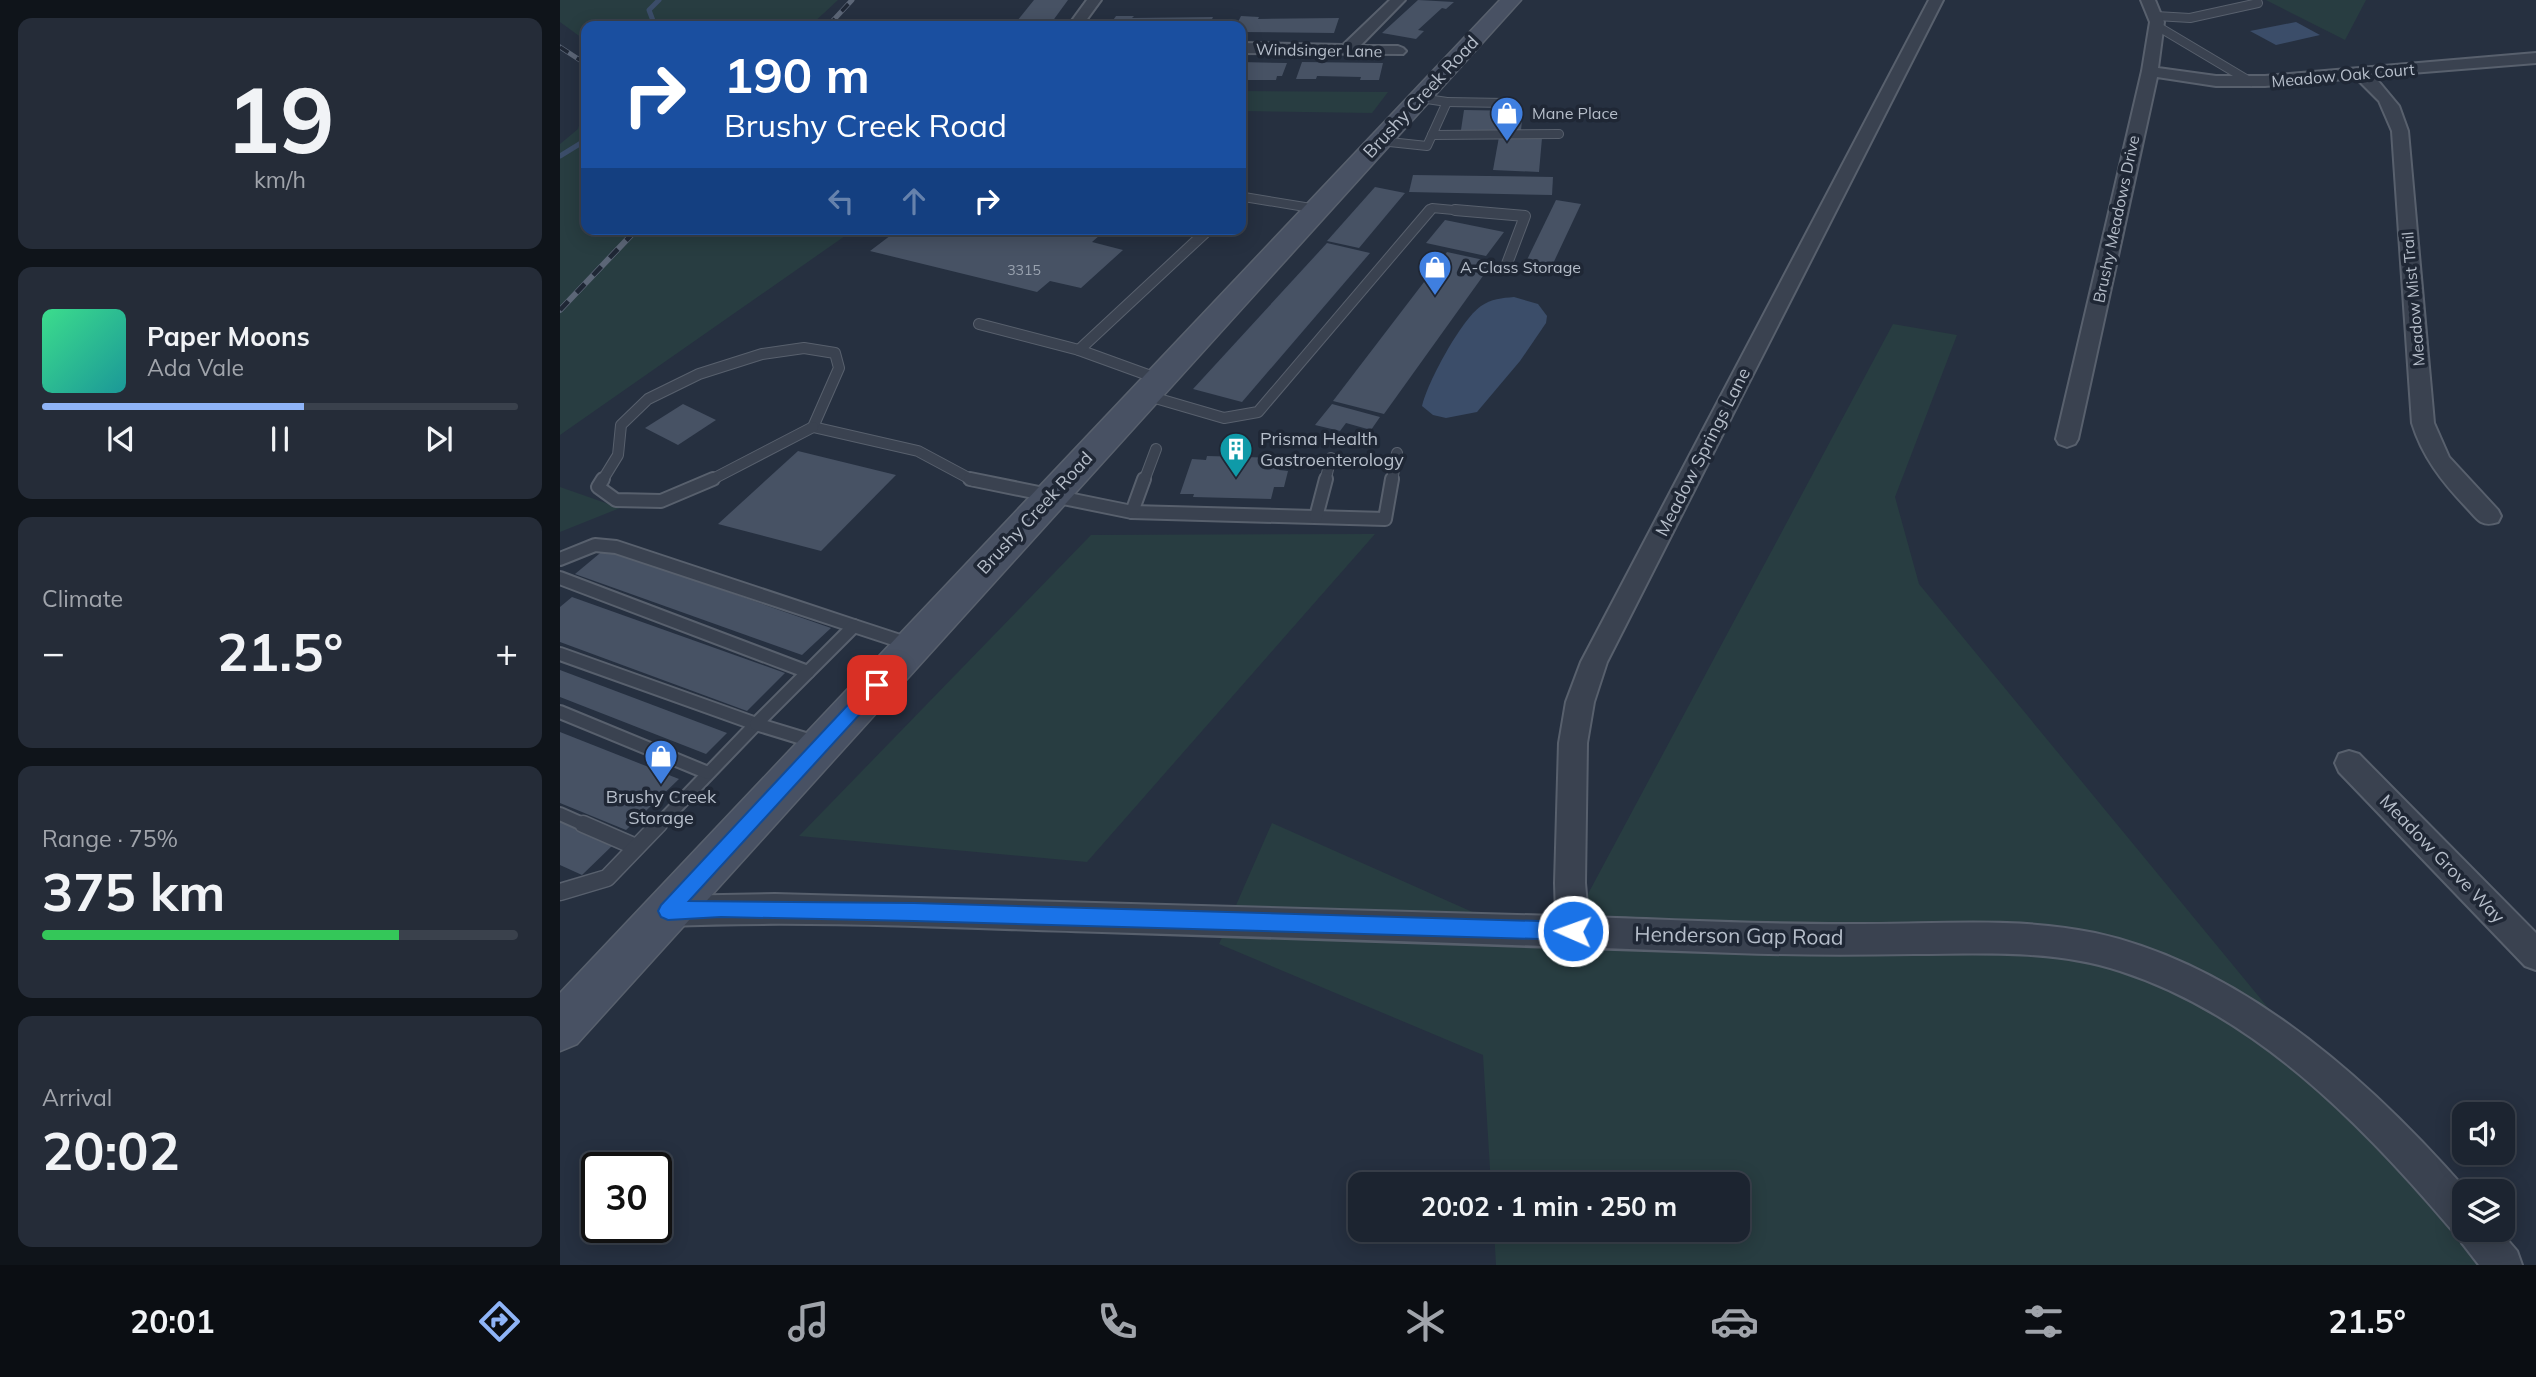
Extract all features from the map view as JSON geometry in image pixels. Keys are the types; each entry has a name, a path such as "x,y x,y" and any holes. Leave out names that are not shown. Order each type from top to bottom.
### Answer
{"main road":[{"name":"Brushy Creek Road","path":"560,1027 1380,141 1433,100 1511,0"}],"street":[{"path":"1079,21 1094,0"},
{"path":"1346,51 1398,0"},
{"name":"Meadow Springs Lane","path":"1573,931 1570,883 1573,744 1580,702 1594,662 1936,0"},
{"name":"Brushy Meadows Drive","path":"2067,439 2150,71 2154,14"},
{"name":"Windsinger Lane","path":"1246,48 1398,51"},
{"name":"Meadow Oak Court","path":"2150,71 2194,79 2251,82 2536,58"},
{"name":"Meadow Mist Trail","path":"2361,74 2378,87 2391,104 2400,131 2423,423 2427,437 2444,467 2488,516"},
{"name":"Meadow Grove Way","path":"2348,763 2536,955"},
{"name":"Henderson Gap Road","path":"668,911 721,908 914,912 1751,938 2011,938 2085,946 2158,969 2200,989 2253,1022 2300,1056 2379,1124 2452,1203"},
{"path":"2485,1242 2503,1265"}],"lane":[{"path":"2154,14 2190,18 2258,3"},
{"path":"2154,14 2251,82"},
{"path":"1380,141 1427,146 1432,135 1433,100 1505,103"},
{"path":"1432,135 1559,134"},
{"path":"1246,197 1317,209"},
{"path":"979,324 1079,350 1152,387 1223,418 1258,412 1432,208 1525,216 1505,269"},
{"path":"1079,350 1203,235"},
{"path":"813,427 839,368 835,353 804,348 762,354 699,374 648,399 621,425 618,454 598,486 616,500 661,501 714,479 813,427 918,451 972,481 1132,512 1385,519 1397,453"},
{"path":"1132,512 1156,449"},
{"path":"1316,517 1331,458"},
{"path":"560,559 595,545 616,547 913,646"},
{"path":"560,579 808,672"},
{"path":"560,892 607,878 854,626"},
{"path":"560,654 756,724 822,744"},
{"path":"560,712 708,773"},
{"path":"560,814 636,847"}],"green space":[{"path":"560,0 838,0 815,21 581,21 581,37 560,22"},
{"path":"2266,0 2366,0 2345,40"},
{"path":"1246,91 1388,92 1372,113 1246,111"},
{"path":"581,118 581,235 846,235 560,435 560,144 578,129"},
{"path":"1893,324 1957,335 1895,497 1919,584 2452,1231 2452,1242 2461,1242 2480,1265 1496,1265 1495,1242 1750,1242 1750,1172 1490,1172 1483,1055 1219,944 1272,823 1558,950"},
{"path":"560,487 620,508 560,532"},
{"path":"1375,534 1087,862 799,836 1091,535"}],"water":[{"path":"2296,22 2320,35 2276,45 2250,31"},
{"path":"1514,297 1538,304 1547,316 1546,323 1520,361 1477,412 1446,418 1433,415 1422,406 1425,396 1464,324 1481,306 1497,299"}],"building":[{"path":"1034,0 1068,0 1053,21 1017,21"},
{"path":"1418,0 1454,2 1446,9 1442,8 1418,30 1424,31 1416,39 1382,33"},
{"path":"1116,16 1213,17 1211,21 1112,21"},
{"path":"1241,16 1259,17 1258,19 1339,18 1334,33 1246,32 1246,21 1238,21"},
{"path":"1246,62 1287,63 1282,76 1277,76 1276,80 1246,80"},
{"path":"1302,62 1383,63 1379,80 1317,76 1316,79 1296,79"},
{"path":"1464,110 1523,111 1521,130 1461,130"},
{"path":"1499,137 1542,138 1539,172 1493,170"},
{"path":"1413,175 1553,177 1552,195 1409,192"},
{"path":"1375,187 1405,193 1359,248 1327,241"},
{"path":"1556,200 1581,204 1550,270 1524,266"},
{"path":"1445,220 1504,232 1486,256 1426,243"},
{"path":"891,235 1100,235 1092,242 1123,250 1081,288 1050,281 1037,292 870,251"},
{"path":"1327,243 1370,253 1242,402 1193,389"},
{"path":"1447,252 1493,262 1384,414 1333,401"},
{"path":"683,404 716,420 678,445 645,428"},
{"path":"1332,404 1380,417 1371,430 1346,423 1340,431 1315,425"},
{"path":"798,451 896,475 821,551 718,524"},
{"name":"Prisma Health Gastroenterology","path":"1207,456 1282,458 1279,470 1288,471 1284,487 1274,487 1271,499 1193,497 1194,494 1180,494 1192,459 1206,460"},
{"path":"605,549 831,628 802,655 575,574"},
{"path":"572,597 785,673 747,711 560,642 560,607"},
{"path":"560,670 727,733 706,754 560,697"},
{"path":"560,732 679,779 626,830 560,803"},
{"path":"560,820 614,844 582,875 560,865"}],"waterway":[{"path":"653,21 649,10 659,0"},
{"path":"560,156 581,143"}],"railway":[{"path":"833,21 852,0"},
{"path":"560,47 581,61"},
{"path":"560,310 631,235"}],"place":[{"name":"Mane Place","path":"1507,143"},
{"name":"A-Class Storage","path":"1435,297"},
{"name":"Prisma Health Gastroenterology","path":"1236,479"},
{"name":"Brushy Creek Storage","path":"661,786"}],"route":[{"path":"877,685 668,911 721,908 914,912 1573,931"}]}
